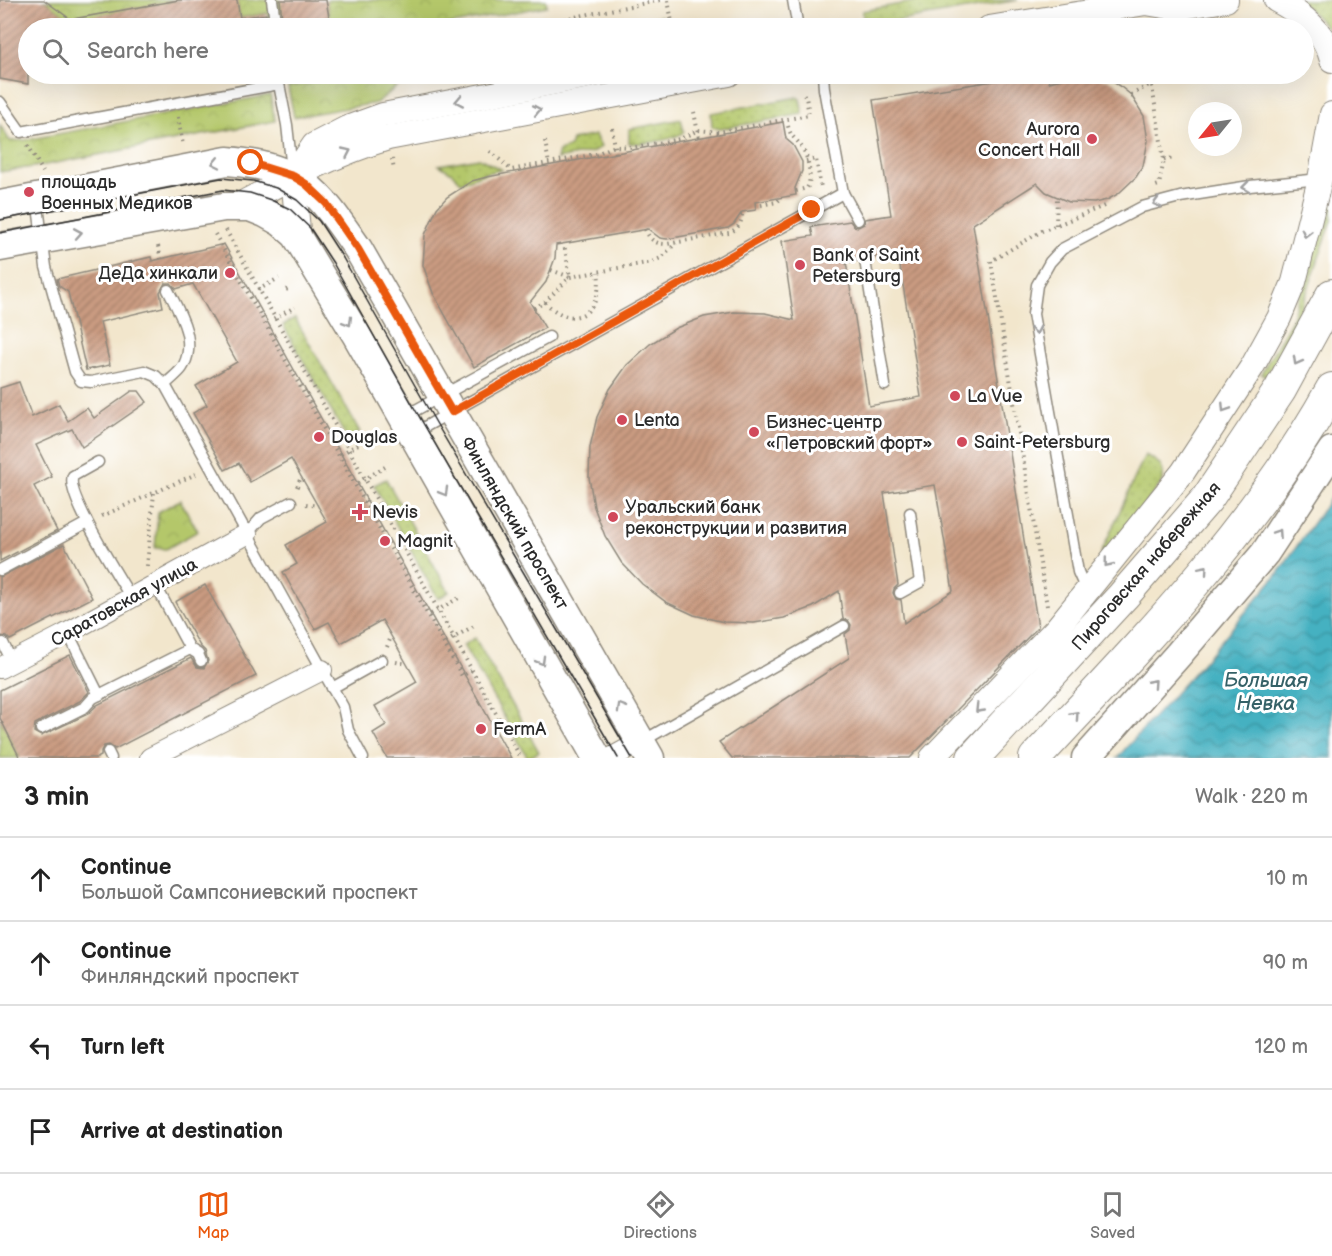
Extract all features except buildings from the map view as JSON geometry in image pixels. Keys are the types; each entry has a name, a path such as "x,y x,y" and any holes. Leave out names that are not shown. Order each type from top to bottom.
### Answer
{"main road":[{"path":"0,205 40,185 228,160 251,163 293,176"},
{"name":"Финляндский проспект","path":"293,176 306,184 326,203 358,249 645,750"},
{"path":"0,247 42,239 232,217 250,207 273,217 296,235 357,336 597,758"},
{"name":"Пироговская набережная","path":"973,758 1123,596 1208,499 1280,390 1330,295"},
{"path":"1035,758 1159,622 1246,521 1318,414 1332,388"},
{"path":"1086,758 1178,656 1265,553 1332,451"}],"street":[{"path":"1048,18 1148,1 1176,8 1226,0"},
{"path":"1276,0 1304,18"},
{"path":"1314,28 1323,39 1332,60"},
{"path":"299,241 293,176 314,145 347,128 383,115 546,84"},
{"path":"232,217 293,176 353,149 388,138 676,84"},
{"path":"932,758 1057,628 1183,472 1252,367 1279,318 1294,282 1320,179 1332,114"},
{"name":"Саратовская улица","path":"6,665 131,598 151,578 247,534"},
{"path":"150,758 322,670"},
{"path":"611,758 645,750"}],"lane":[{"path":"272,0 275,18"},
{"path":"793,0 796,18"},
{"path":"0,102 21,132 175,103 258,84"},
{"path":"281,84 293,176"},
{"path":"824,84 843,193 858,220"},
{"path":"1086,590 1078,572 1033,314 1037,285 1050,262 1062,249 1142,207 1180,196 1320,179"},
{"path":"40,185 42,239 46,267 75,372 81,381 91,382 144,371 156,376 165,385 343,707 348,730 363,758"},
{"path":"407,426 843,193"},
{"path":"864,260 885,385"},
{"path":"165,385 183,367 189,346 183,319 168,290"},
{"path":"407,426 447,404 549,337"},
{"path":"98,462 71,479 87,523 131,598"},
{"path":"247,534 261,518 291,502"},
{"path":"900,593 920,582 910,513"},
{"path":"0,570 87,523"},
{"path":"151,578 190,649 198,654 201,661"},
{"path":"645,750 844,626"},
{"path":"68,633 99,695"},
{"path":"3,643 6,665"},
{"path":"41,729 87,712 93,698 190,649"},
{"path":"332,688 382,660"}],"path":[{"path":"569,18 662,0"},
{"path":"668,0 671,18"},
{"path":"1131,95 1151,84 1164,160 1159,185 1148,189"},
{"path":"490,151 511,170 549,164 596,154 615,146 635,147 680,139 698,130 719,132 809,115 806,97 802,93"},
{"path":"175,103 184,146"},
{"path":"694,112 699,138"},
{"path":"788,126 790,135 801,144 805,153 810,184 807,188 796,192"},
{"path":"612,128 616,153"},
{"path":"21,132 40,185"},
{"path":"545,141 549,164"},
{"path":"1164,160 1174,158"},
{"path":"806,161 816,159 821,190"},
{"path":"755,206 777,202 782,197"},
{"path":"1056,225 1057,198"},
{"path":"1048,614 991,261 1042,231 1107,205"},
{"path":"645,229 649,238 657,244 676,243 710,234 729,233 737,229 742,221 742,212"},
{"path":"232,217 226,234 521,758"},
{"path":"215,233 462,676 472,670"},
{"path":"551,270 570,277 652,262 661,258 676,243"},
{"path":"564,244 570,277"},
{"path":"158,246 161,259"},
{"path":"544,302 553,311 564,316 576,316 587,312 595,304 599,293 598,272"},
{"path":"534,308 544,302 570,277"},
{"path":"258,290 279,278"},
{"path":"274,319 296,307"},
{"path":"341,454 369,438"},
{"path":"358,483 385,467"},
{"path":"87,523 211,468"},
{"path":"151,578 154,492"},
{"path":"431,614 459,598"},
{"path":"446,642 474,626"}],"green space":[{"path":"44,0 179,0 83,18 69,18"},
{"path":"237,0 280,0 297,18 269,18 268,13 240,18"},
{"path":"326,0 546,0 547,6 484,18 329,18"},
{"path":"923,0 1018,0 916,18 863,18 862,11"},
{"path":"1300,0 1332,0 1332,32 1301,2"},
{"path":"304,84 405,84 399,85 376,103 294,117 288,87"},
{"path":"270,95 275,121 0,172 0,125 10,141 25,140"},
{"path":"797,97 800,99 803,114 720,129 712,127 711,113"},
{"path":"681,119 684,132 679,135 658,141 629,143 629,129"},
{"path":"595,135 601,147 593,152 557,159 559,151 570,147 572,140"},
{"path":"479,158 502,170 461,182 439,165"},
{"path":"1332,179 1332,220 1296,324 1266,377 1261,374 1291,321 1328,203"},
{"path":"295,318 360,432 347,439 283,325"},
{"path":"1145,455 1160,465 1163,471 1163,481 1112,547 1101,553"},
{"path":"386,479 449,592 438,599 374,485"},
{"path":"180,500 198,531 166,549 155,548 158,512"},
{"path":"475,638 539,752 528,758 463,645"},
{"path":"0,718 20,758 0,758"}],"water":[{"name":"Большая Невка","path":"1332,496 1332,758 1117,758 1199,667 1276,576"}],"tram line":[{"path":"0,220 221,178 253,181 276,188 297,200 319,221 343,258 435,421 632,758"},
{"path":"0,233 223,190 250,193 290,209 310,228 333,263 416,411 618,758"}],"place":[{"name":"Aurora Concert Hall","path":"1092,139"},
{"name":"площадь Военных Медиков","path":"29,192"},
{"name":"Bank of Saint Petersburg","path":"800,265"},
{"name":"ДеДа хинкали","path":"230,273"},
{"name":"La Vue","path":"955,396"},
{"name":"Lenta","path":"622,420"},
{"name":"Бизнес-центр «Петровский форт»","path":"754,432"},
{"name":"Douglas","path":"319,437"},
{"name":"Saint-Petersburg","path":"962,442"},
{"name":"Nevis","path":"360,512"},
{"name":"Уральский банк реконструкции и развития","path":"613,517"},
{"name":"Magnit","path":"385,541"},
{"name":"FermA","path":"481,729"}],"route":[{"path":"251,163 293,176 306,184 326,203 358,249 452,412 812,210"}]}
